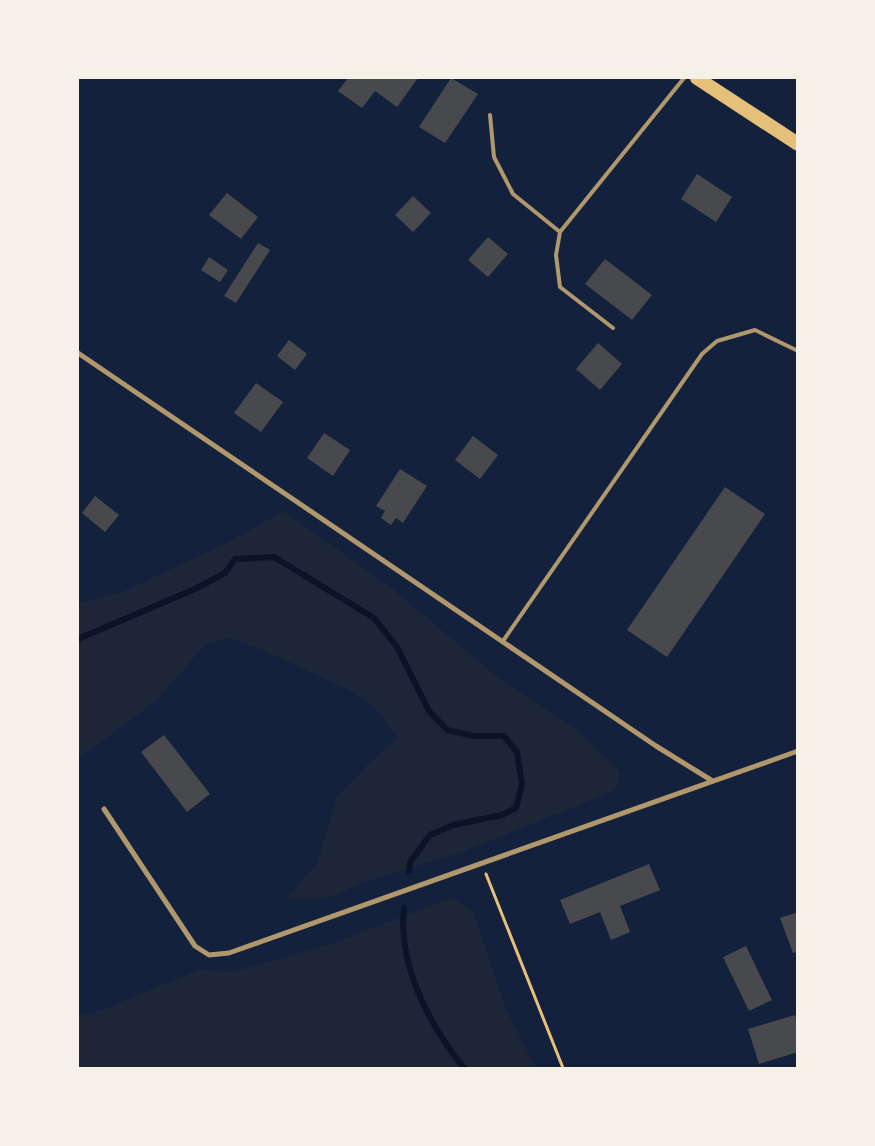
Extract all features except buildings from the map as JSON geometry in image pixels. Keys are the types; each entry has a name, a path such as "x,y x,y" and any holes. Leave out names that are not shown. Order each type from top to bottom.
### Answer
{"highway":[{"path":"697,78 798,144"}],"street":[{"path":"78,353 648,740 711,780"},
{"path":"104,809 195,946 209,955 229,953 711,780 798,751"}],"lane":[{"path":"613,328 560,287 556,255 560,232 684,78"},
{"path":"490,115 494,157 513,194 560,232"},
{"path":"503,641 702,354 717,341 755,330 798,351"}],"path":[{"path":"482,863 563,1068"}],"shaded area":[{"path":"283,511 394,590 499,678 576,729 620,772 619,781 614,791 462,852 365,882 327,898 287,898 317,864 337,797 368,764 398,738 376,709 353,692 263,650 229,638 205,645 158,699 78,759 78,603 122,592 231,541"},
{"path":"452,898 473,911 506,1009 536,1068 78,1068 78,1016 94,1013 199,970 234,972 330,944"}],"waterway":[{"path":"78,639 195,589 225,573 235,559 274,557 374,618 397,647 429,711 447,730 474,736 504,736 517,752 522,784 516,808 502,815 453,825 430,835 410,862 409,871"},
{"path":"404,908 403,929 411,972 428,1014 464,1068"}]}
